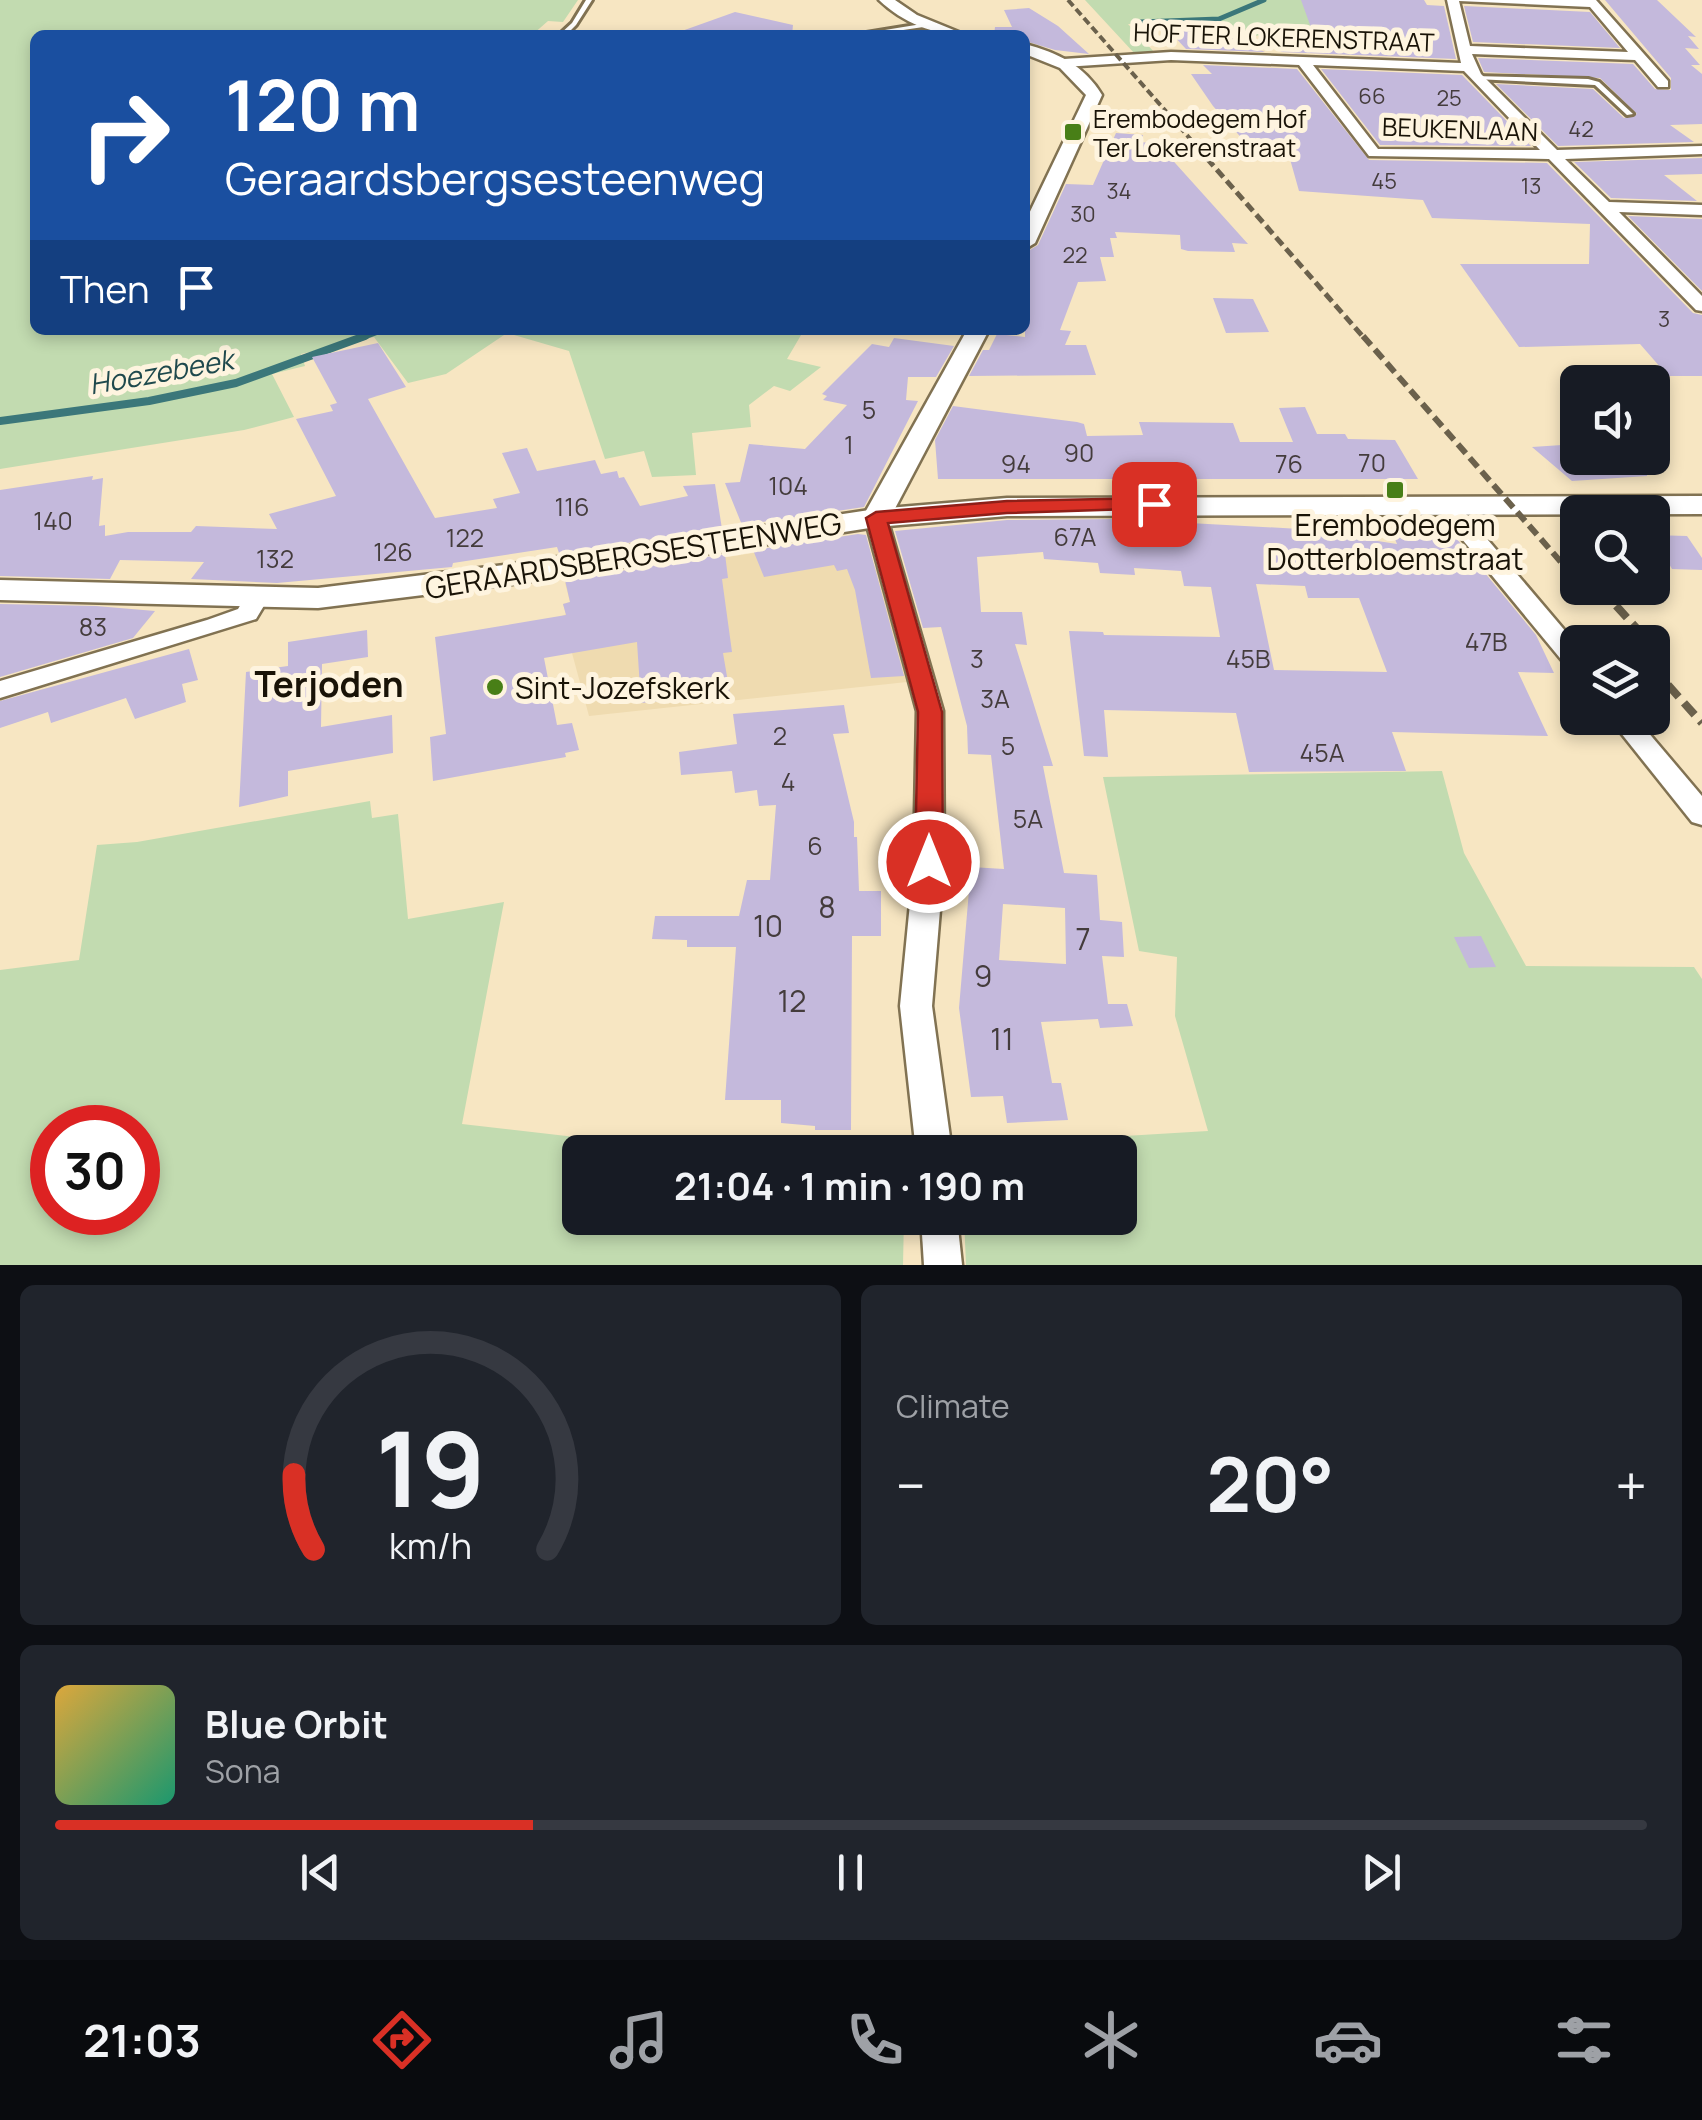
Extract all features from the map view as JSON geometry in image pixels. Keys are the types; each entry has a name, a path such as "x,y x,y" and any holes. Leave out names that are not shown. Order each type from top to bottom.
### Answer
{"main road":[{"name":"GERAARDSBERGSESTEENWEG","path":"0,590 256,600 401,590 876,518 1025,506 1702,506"}],"street":[{"path":"886,0 942,30"},
{"path":"1453,0 1472,72 1702,306"},
{"path":"1464,0 1592,2 1663,84"},
{"path":"1465,50 1640,56"},
{"path":"1030,51 1064,64 1087,81 1094,96 1030,232"},
{"name":"HOF TER LOKERENSTRAAT","path":"1064,64 1156,56 1472,72"},
{"name":"BEUKENLAAN","path":"1303,61 1374,153 1551,155 1702,150"},
{"name":"BEUKENLAAN","path":"1537,139 1658,151"},
{"path":"1604,206 1702,210"},
{"path":"932,1135 916,1006 929,862 930,712 876,518 975,335"},
{"path":"1446,505 1560,641"},
{"path":"0,690 216,626 247,614 256,600"},
{"path":"1636,735 1702,815"},
{"path":"941,1235 943,1265"}],"lane":[{"path":"567,30 589,0"},
{"path":"898,30 930,26"},
{"path":"1472,72 1588,81 1597,84 1629,114"}],"shaded area":[{"path":"860,536 885,587 907,682 589,716 562,616 566,614 563,604 570,602 565,583"}],"green space":[{"path":"0,0 578,0 563,22 548,21 538,30 30,30 30,335 504,335 446,374 408,383 374,337 301,354 305,366 272,374 294,417 244,430 0,469"},
{"path":"1085,0 1353,0 1366,29 1285,27 1240,41 1198,22 1128,24 1155,53 1135,54"},
{"path":"514,335 801,335 787,359 821,367 790,391 774,386 749,405 751,427 692,433 696,475 652,477 644,451 605,459 569,351"},
{"path":"1442,771 1464,853 1526,966 1694,967 1702,979 1702,1265 966,1265 965,1235 1137,1235 1137,1135 1208,1131 1175,1016 1177,957 1139,951 1103,777"},
{"path":"370,801 372,818 398,814 408,919 504,902 462,1124 562,1136 562,1235 904,1235 903,1265 0,1265 0,970 79,960 97,845 137,842"}],"building":[{"path":"1301,0 1424,0 1427,5 1444,6 1456,59 1281,52 1275,35 1313,33"},
{"path":"1605,0 1657,0 1696,37 1688,36 1699,49 1685,48 1700,65 1691,65 1702,74 1702,124 1670,125 1694,142 1558,146 1496,84 1593,89 1624,118 1637,114 1600,78 1484,72 1478,58 1633,64 1655,89 1671,90 1671,78"},
{"path":"1464,6 1590,12 1620,48 1473,42"},
{"path":"1029,8 1058,26 1089,54 1030,42 1030,30 995,30 1012,27 1004,10"},
{"path":"735,12 793,25 792,30 685,30"},
{"path":"1207,27 1265,52 1186,49 1170,32"},
{"path":"1203,65 1297,69 1369,160 1547,163 1693,313 1702,315 1702,376 1670,376 1670,365 1658,365 1640,344 1519,347 1460,264 1589,264 1590,224 1432,218 1423,200 1299,191 1288,152 1254,152 1191,74 1212,74"},
{"path":"1321,69 1462,75 1531,146 1380,145"},
{"path":"1116,133 1143,135 1141,142 1158,144 1248,244 1232,243 1235,252 1188,251 1181,249 1180,235 1115,232 1117,238 1110,238 1114,257 1100,257 1106,281 1078,282 1060,330 1071,331 1065,345 1086,345 1096,375 969,376 996,335 1030,335 1030,250 1038,245 1066,184 1093,185"},
{"path":"1702,158 1702,174 1664,175 1697,201 1611,198 1574,162"},
{"path":"1628,216 1702,219 1702,291"},
{"path":"1213,298 1253,299 1269,332 1226,333"},
{"path":"894,338 954,346 936,377 908,377 906,400 918,401 864,507 742,525 725,483 740,482 749,444 805,449 847,405 823,400 827,396 822,394 872,344 889,347"},
{"path":"378,343 406,387 368,399 435,518 497,508 493,499 520,493 502,453 527,448 537,471 595,460 601,474 617,471 640,506 688,496 683,486 715,484 722,529 559,553 557,547 453,563 452,567 277,583 191,579 204,562 120,560 110,579 0,576 0,490 93,476 92,480 103,478 99,526 105,525 105,536 191,532 196,526 277,529 269,514 336,496 296,419 333,411 330,405 337,403 312,357"},
{"path":"953,406 1077,422 1084,424 1087,436 1143,435 1139,422 1233,423 1240,442 1293,442 1279,408 1305,407 1317,434 1395,440 1418,479 938,479 935,440"},
{"path":"1560,445 1560,471 1532,447"},
{"path":"1565,475 1647,475 1647,476 1572,481"},
{"path":"1116,519 1300,529 1397,544 1392,532 1452,533 1536,635 1554,673 1518,672 1548,736 1392,732 1406,771 1249,772 1236,713 1104,710 1108,757 1084,756 1069,631 1220,637 1211,587 1184,586 1181,571 1134,568 1135,575 1100,573 1098,563 1044,559 1043,552 977,557 981,612 1022,612 1027,645 1015,644 1053,766 1043,766 1064,873 1097,875 1100,920 1122,922 1124,957 1102,956 1108,1004 1127,1004 1133,1026 1100,1028 1098,1019 1041,1022 1052,1083 1061,1083 1068,1120 1007,1123 1003,1096 971,1097 959,1008 971,867 1004,869 991,755 968,754 967,726 941,627 923,628 895,531 1007,520","holes":["1256,584 1305,586 1308,598 1359,598 1387,672 1274,670","1003,904 1065,908 1066,964 999,960"]},
{"path":"866,535 904,676 871,678 855,590 847,569 837,571 834,565 764,577 753,550"},
{"path":"1670,536 1687,536 1702,558 1702,570 1672,569"},
{"path":"725,554 728,578 722,579 732,652 723,653 730,694 641,703 637,642 544,658 557,725 572,723 579,750 565,753 566,757 433,781 430,737 446,734 435,637 566,615 563,604 570,602 565,580"},
{"path":"0,604 155,611 133,638 0,677"},
{"path":"367,630 368,657 322,664 321,727 392,715 393,753 288,771 288,796 239,807 246,672 288,666 288,642"},
{"path":"189,649 198,680 182,684 186,702 135,719 126,698 51,723 48,712 0,728 0,701"},
{"path":"844,705 849,733 833,734 857,837 859,891 881,891 881,936 852,936 851,1130 815,1130 815,1126 781,1123 781,1100 725,1100 736,947 687,947 687,940 652,939 655,916 739,916 747,880 770,880 776,805 759,806 757,790 735,793 732,771 681,775 679,752 737,744 733,714"},
{"path":"1481,936 1496,967 1469,968 1454,937"}],"waterway":[{"name":"Hoezebeek","path":"1140,22 1219,19 1264,0"},
{"name":"Hoezebeek","path":"905,30 916,28"},
{"name":"Hoezebeek","path":"358,339 369,335"},
{"name":"Hoezebeek","path":"0,421 149,401 236,383 365,336"}],"railway":[{"path":"1068,0 1200,150"},
{"path":"1197,147 1365,339"},
{"path":"1363,336 1560,561"},
{"path":"1615,605 1634,625"},
{"path":"1670,687 1702,723"}],"place":[{"name":"Erembodegem Hof Ter Lokerenstraat","path":"1073,132"},
{"name":"Erembodegem Dotterbloemstraat","path":"1395,490"},
{"name":"Sint-Jozefskerk","path":"495,687"}],"district":[{"name":"Terjoden","path":"329,684"}],"route":[{"path":"929,862 930,712 876,518 1007,507 1154,504"}]}
